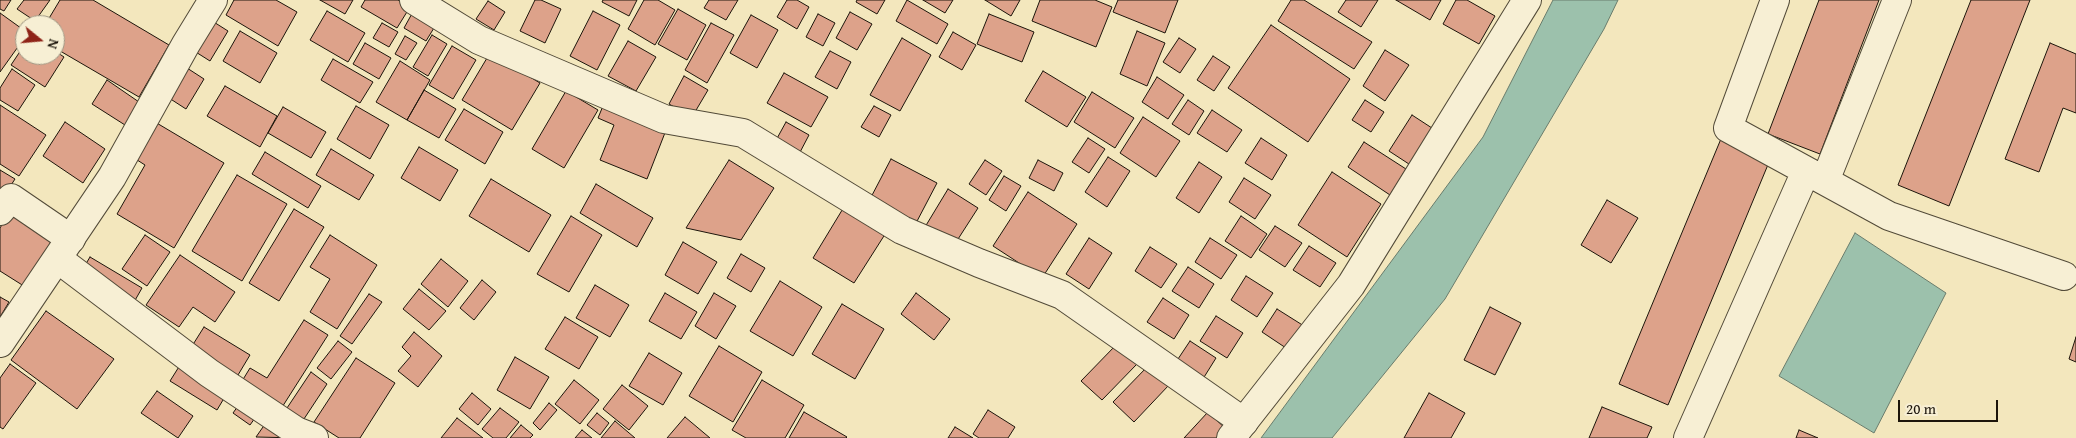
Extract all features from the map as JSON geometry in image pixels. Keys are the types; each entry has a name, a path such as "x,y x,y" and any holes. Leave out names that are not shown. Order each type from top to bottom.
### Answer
{"street":[{"path":"414,0 479,40 664,119 743,134 902,230 979,263 1062,294 1238,430 1351,285 1527,0"},
{"path":"1775,0 1728,128 1889,216 2064,276"},
{"path":"1688,438 1816,176 1897,0"},
{"path":"0,343 112,177 211,1"},
{"path":"0,211 11,198 65,249 209,373 296,431 314,438"}],"shaded area":[{"path":"1553,0 1618,0 1604,29 1445,299 1332,438 1261,438 1483,137"},
{"path":"1855,233 1946,293 1874,433 1779,376"}],"building":[{"path":"0,0 11,0 4,11 0,9"},
{"path":"24,0 50,0 39,15 26,15 17,9"},
{"path":"60,0 93,0 169,45 139,97 65,54 65,15 51,15"},
{"path":"234,0 276,0 297,12 278,46 226,15"},
{"path":"320,0 353,0 345,14"},
{"path":"365,0 398,0 410,7 397,28 361,7"},
{"path":"535,0 541,0 561,9 545,43 520,31"},
{"path":"603,0 637,0 629,16 602,2"},
{"path":"644,0 658,0 675,10 655,45 628,29"},
{"path":"709,0 738,0 726,20 704,8"},
{"path":"787,0 797,0 809,7 797,29 777,17"},
{"path":"857,0 885,0 877,14 856,2"},
{"path":"907,0 948,24 937,44 896,21"},
{"path":"923,0 953,0 945,13"},
{"path":"985,0 1020,0 1011,16"},
{"path":"1040,0 1095,0 1112,7 1096,47 1032,21"},
{"path":"1118,0 1178,0 1165,33 1113,12"},
{"path":"1291,0 1304,0 1372,42 1354,69 1278,21"},
{"path":"1346,0 1378,0 1361,27 1338,12"},
{"path":"1396,0 1441,0 1430,20"},
{"path":"1456,0 1467,0 1495,16 1479,44 1443,24"},
{"path":"1819,0 1879,0 1820,154 1768,134"},
{"path":"1971,0 2030,0 1949,206 1898,185"},
{"path":"488,1 505,12 494,30 476,19"},
{"path":"678,9 706,25 687,60 658,44"},
{"path":"414,10 437,23 426,41 404,28"},
{"path":"327,11 365,33 348,62 310,40"},
{"path":"593,11 620,25 597,70 570,56"},
{"path":"850,12 872,24 857,50 836,38"},
{"path":"0,13 15,24 15,51 0,72"},
{"path":"818,14 835,23 823,46 806,37"},
{"path":"989,14 1034,32 1022,62 977,44"},
{"path":"751,15 778,30 757,68 730,53"},
{"path":"209,19 228,31 210,61 191,49"},
{"path":"382,23 398,32 389,47 373,38"},
{"path":"711,23 734,35 707,83 685,70"},
{"path":"1271,25 1350,79 1308,142 1228,88"},
{"path":"240,31 277,53 260,83 223,61"},
{"path":"1137,31 1165,43 1147,86 1120,74"},
{"path":"953,32 976,45 962,70 939,57"},
{"path":"432,35 447,44 428,76 413,67"},
{"path":"405,36 417,43 406,60 395,54"},
{"path":"902,38 931,55 900,111 870,95"},
{"path":"1179,38 1196,49 1180,73 1163,62"},
{"path":"628,41 656,57 636,91 608,76"},
{"path":"365,43 391,58 379,79 353,64"},
{"path":"2050,43 2076,54 2076,113 2063,108 2039,172 2005,159"},
{"path":"452,46 476,60 453,99 429,85"},
{"path":"1385,50 1409,65 1385,101 1363,86"},
{"path":"830,51 851,62 837,89 815,77"},
{"path":"490,53 540,83 512,130 462,100"},
{"path":"1213,56 1230,67 1214,91 1197,80"},
{"path":"15,59 15,65 59,65 45,87 11,65"},
{"path":"333,59 373,82 360,103 321,80"},
{"path":"400,61 430,80 407,120 376,102"},
{"path":"187,68 204,79 186,109 169,98"},
{"path":"12,69 35,85 18,111 0,100 0,88"},
{"path":"1043,71 1086,97 1067,127 1025,101"},
{"path":"784,73 828,97 811,127 767,103"},
{"path":"684,76 708,90 692,117 669,104"},
{"path":"1157,77 1184,95 1168,119 1142,102"},
{"path":"107,80 139,102 125,125 92,104"},
{"path":"225,86 277,116 260,147 207,116"},
{"path":"424,90 456,109 439,138 407,120"},
{"path":"566,91 598,110 564,168 532,149"},
{"path":"1092,92 1134,118 1115,148 1074,122"},
{"path":"1188,100 1204,111 1189,135 1172,124"},
{"path":"1365,100 1384,112 1371,132 1352,120"},
{"path":"605,101 668,125 647,179 600,160 614,125 598,118"},
{"path":"0,105 46,135 19,176 0,164"},
{"path":"356,106 389,125 370,159 337,139"},
{"path":"874,106 891,115 879,137 861,127"},
{"path":"283,107 326,132 311,158 268,133"},
{"path":"464,109 503,132 485,164 445,140"},
{"path":"1212,110 1242,130 1227,152 1197,133"},
{"path":"1412,115 1435,130 1412,166 1389,151"},
{"path":"1143,117 1180,141 1156,177 1120,153"},
{"path":"65,122 105,149 83,183 43,156"},
{"path":"155,122 224,163 174,248 117,214 145,165 134,158"},
{"path":"786,122 809,135 798,156 775,142"},
{"path":"1723,134 1772,155 1668,405 1619,384"},
{"path":"1088,138 1105,149 1089,173 1072,162"},
{"path":"1261,138 1287,155 1272,180 1245,163"},
{"path":"1364,142 1406,169 1390,195 1348,167"},
{"path":"419,147 458,170 440,201 401,178"},
{"path":"331,149 374,175 359,200 316,175"},
{"path":"265,152 321,186 308,208 252,174"},
{"path":"1108,157 1130,171 1107,207 1085,192"},
{"path":"891,159 937,183 915,225 869,201"},
{"path":"729,160 774,188 741,240 686,228"},
{"path":"985,160 1002,171 986,195 969,184"},
{"path":"1038,160 1063,173 1054,191 1029,178"},
{"path":"1199,162 1222,177 1199,213 1176,198"},
{"path":"0,170 15,179 0,202"},
{"path":"1332,172 1381,204 1347,257 1298,225"},
{"path":"237,175 287,204 242,281 192,251"},
{"path":"1004,176 1021,186 1006,211 989,200"},
{"path":"1244,178 1271,195 1255,219 1229,202"},
{"path":"491,179 551,215 529,252 469,216"},
{"path":"596,184 653,218 637,247 580,213"},
{"path":"948,189 978,208 951,250 922,232"},
{"path":"1028,192 1077,224 1042,278 993,246"},
{"path":"1607,200 1638,218 1611,263 1581,245"},
{"path":"847,202 889,228 854,283 813,258"},
{"path":"12,208 59,237 27,288 0,271 0,228"},
{"path":"294,209 324,227 279,301 249,283"},
{"path":"571,216 602,235 569,292 537,274"},
{"path":"1241,216 1267,234 1251,258 1225,241"},
{"path":"1275,226 1302,243 1285,267 1259,250"},
{"path":"145,235 170,252 147,286 122,269"},
{"path":"330,235 377,265 337,329 310,312 330,279 310,267"},
{"path":"1089,238 1112,253 1089,289 1066,274"},
{"path":"1210,238 1237,255 1221,279 1195,262"},
{"path":"683,242 717,262 698,294 665,275"},
{"path":"1309,246 1336,263 1320,287 1293,270"},
{"path":"1150,247 1177,264 1161,288 1135,271"},
{"path":"741,254 765,268 751,292 727,278"},
{"path":"180,255 235,292 215,322 193,307 179,327 146,305"},
{"path":"90,257 142,288 125,318 72,287"},
{"path":"441,259 468,281 448,307 421,284"},
{"path":"1188,267 1214,284 1199,308 1172,291"},
{"path":"1246,276 1273,293 1257,317 1231,300"},
{"path":"482,280 496,292 474,320 460,308"},
{"path":"780,281 822,307 793,356 750,331"},
{"path":"595,285 629,305 610,337 576,318"},
{"path":"419,289 446,311 429,330 403,309"},
{"path":"665,293 697,312 681,339 649,321"},
{"path":"714,293 736,306 716,339 695,326"},
{"path":"916,293 950,319 934,340 901,314"},
{"path":"369,294 382,302 352,344 340,336"},
{"path":"0,297 9,302 0,317"},
{"path":"1163,298 1189,315 1174,339 1147,322"},
{"path":"842,304 884,329 855,379 812,354"},
{"path":"1490,307 1521,323 1495,375 1464,360"},
{"path":"1277,309 1304,326 1289,350 1262,332"},
{"path":"46,311 114,359 77,409 11,360"},
{"path":"1216,316 1243,333 1227,358 1200,341"},
{"path":"565,317 598,337 579,369 545,349"},
{"path":"304,320 328,335 279,412 239,386 250,368 267,378"},
{"path":"204,327 250,355 217,410 170,381"},
{"path":"414,332 442,356 418,387 398,371 411,356 402,347"},
{"path":"2076,337 2076,362 2069,359"},
{"path":"338,341 352,352 331,379 317,368"},
{"path":"1190,341 1216,358 1201,382 1174,365"},
{"path":"1117,344 1137,364 1102,400 1081,381"},
{"path":"719,346 762,372 733,422 689,396"},
{"path":"649,353 682,373 663,405 629,386"},
{"path":"515,357 549,377 530,409 497,390"},
{"path":"356,358 395,383 360,438 339,438 314,422"},
{"path":"10,364 36,383 3,429 0,427 0,378"},
{"path":"1149,365 1169,385 1134,422 1113,402"},
{"path":"311,372 327,384 300,425 283,414"},
{"path":"574,380 599,400 580,424 555,404"},
{"path":"762,380 804,405 785,438 746,438 732,430"},
{"path":"622,385 648,406 629,430 603,409"},
{"path":"157,391 193,416 178,438 141,413"},
{"path":"472,393 491,409 478,425 459,409"},
{"path":"1429,393 1465,413 1451,438 1404,438"},
{"path":"243,399 260,411 250,425 233,413"},
{"path":"549,403 557,410 540,430 533,423"},
{"path":"1602,407 1652,427 1647,438 1589,438"},
{"path":"500,408 519,422 506,438 493,438 482,429"},
{"path":"988,410 1015,427 1008,438 979,438 973,434"},
{"path":"804,412 847,437 789,438"},
{"path":"1208,412 1229,432 1223,438 1184,438"},
{"path":"597,413 609,423 600,435 587,425"},
{"path":"270,417 300,438 256,437"},
{"path":"685,417 710,438 667,438"},
{"path":"457,418 483,438 441,438"},
{"path":"615,421 635,438 601,438"},
{"path":"521,425 533,435 530,438 510,438"},
{"path":"955,427 973,438 948,438"},
{"path":"582,430 592,438 575,438"},
{"path":"1799,430 1818,438 1796,438"}]}
